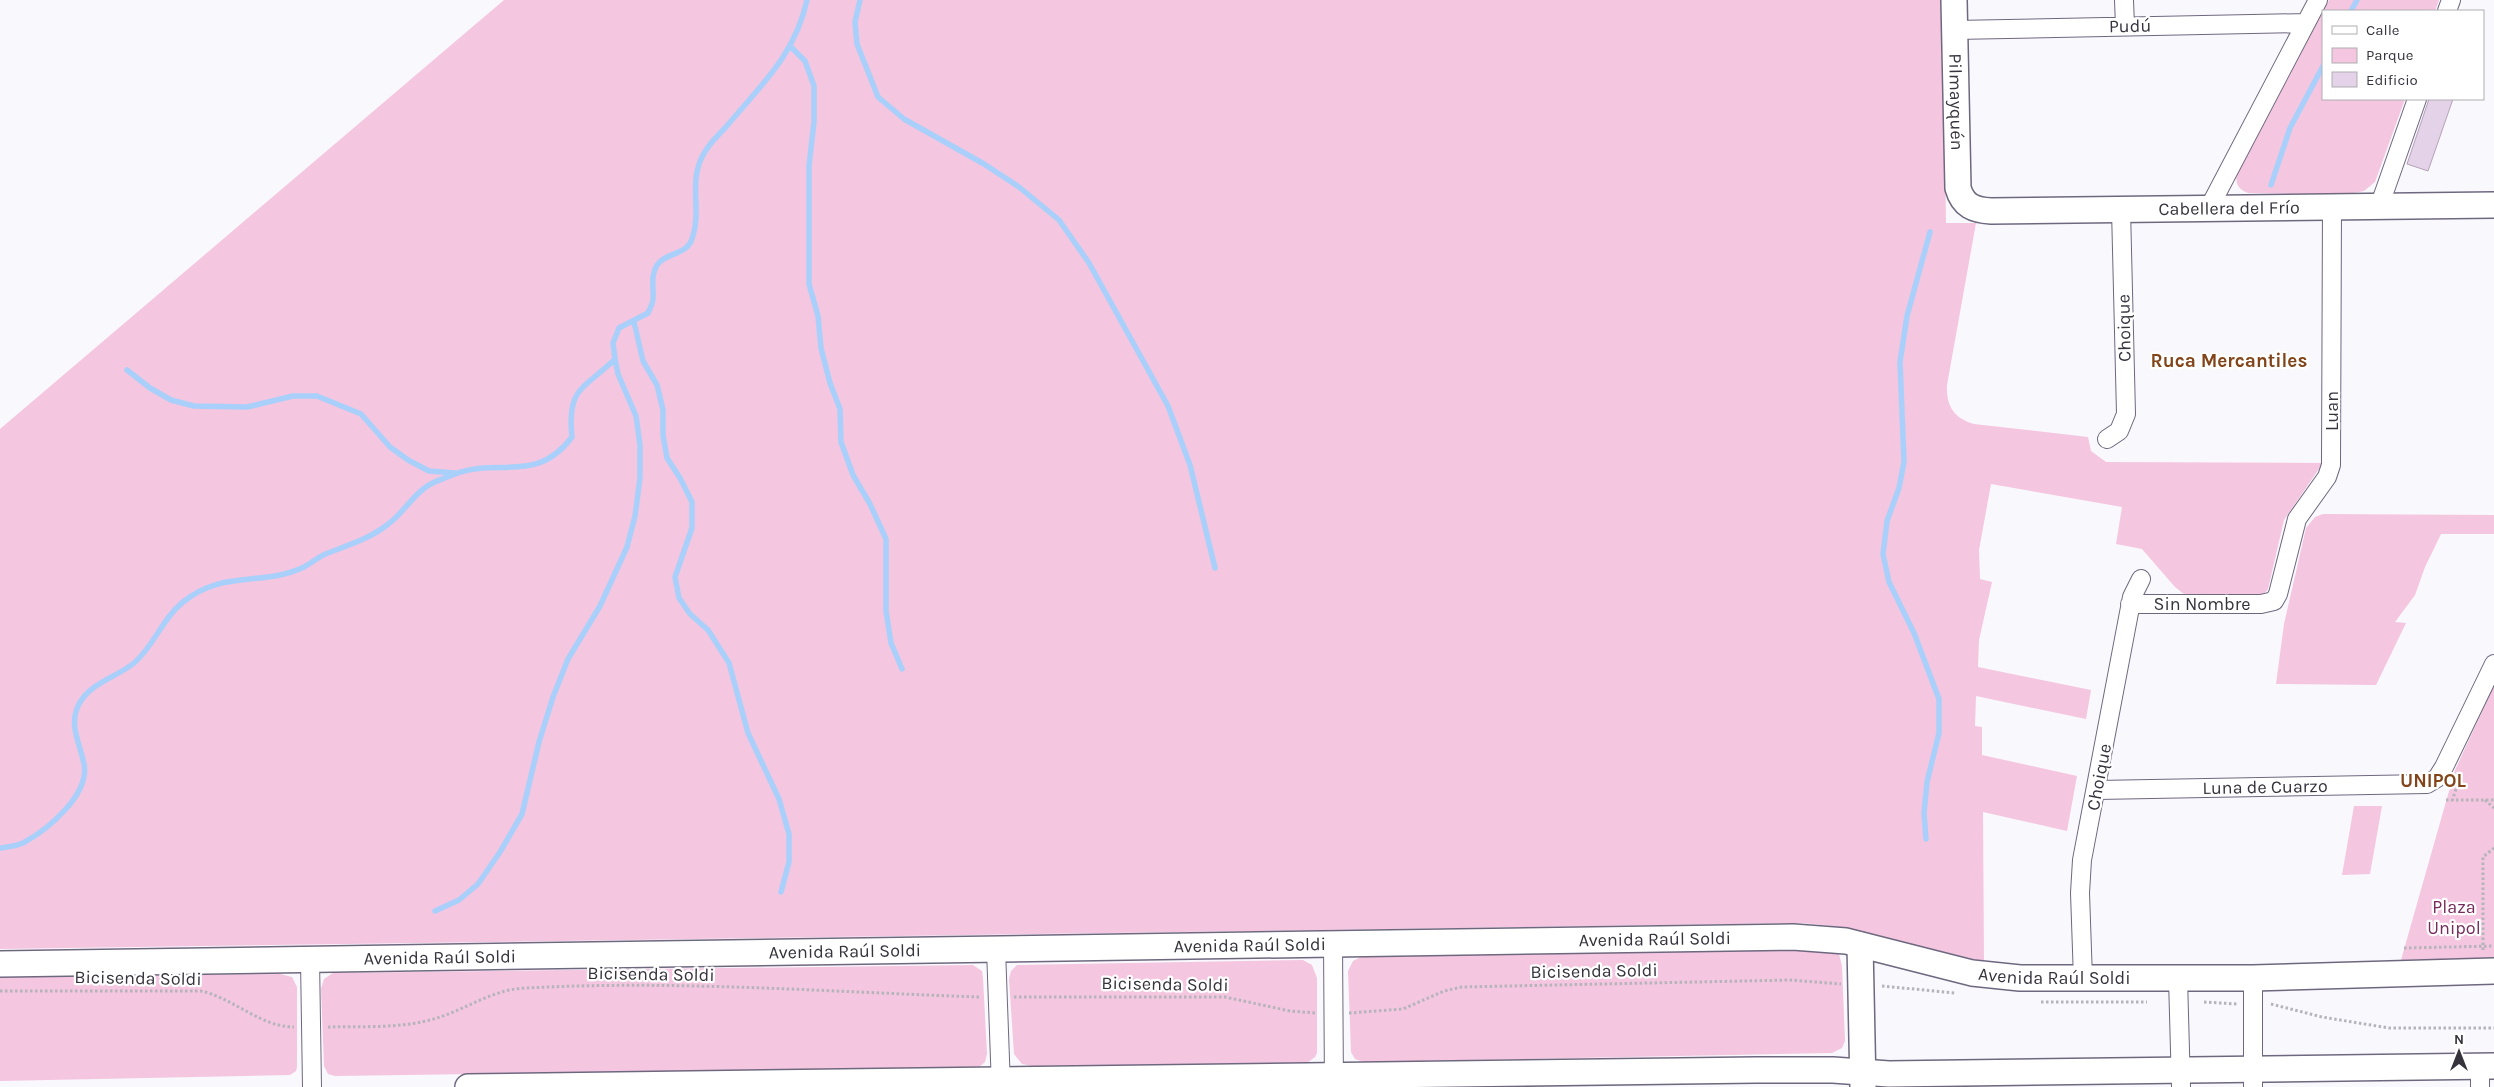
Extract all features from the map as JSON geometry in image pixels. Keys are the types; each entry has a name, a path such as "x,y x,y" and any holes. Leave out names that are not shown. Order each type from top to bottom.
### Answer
{"main road":[{"name":"Pilmayquén","path":"1954,0 1957,179 1960,197 1965,203"},
{"name":"Cabellera del Frío","path":"1965,203 1981,210 1991,211 2494,205"},
{"name":"Avenida Raúl Soldi","path":"0,964 1793,936 1832,939 1972,973 2020,978 2253,978 2489,964"},
{"path":"1860,945 1863,1080"},
{"path":"468,1087 1334,1081 1863,1080 1889,1074 2181,1079 2485,1073"}],"street":[{"path":"2124,0 2125,26"},
{"path":"2208,208 2318,0"},
{"name":"Pudú","path":"1954,30 2306,23"},
{"path":"2379,207 2416,100"},
{"name":"Luan","path":"2274,601 2278,594 2297,519 2327,477 2331,465 2332,207"},
{"name":"Choique","path":"2107,439 2119,431 2126,414 2121,209"},
{"name":"Choique","path":"2083,978 2081,876 2130,604 2134,590 2141,579"},
{"name":"Sin Nombre","path":"2130,604 2261,604 2274,601"},
{"name":"Luna de Cuarzo","path":"2097,790 2414,785 2433,781 2444,767 2494,664"},
{"path":"1332,944 1334,1081"},
{"path":"996,948 1002,1084"},
{"path":"310,959 312,1087"},
{"path":"2178,978 2181,1079"},
{"path":"2253,978 2254,1078"}],"path":[{"path":"2446,800 2494,800"},
{"path":"2485,800 2494,808"},
{"path":"2489,964 2483,946 2483,857 2494,848"},
{"path":"2404,948 2494,946"},
{"name":"Bicisenda Soldi","path":"1349,1013 1403,1009 1444,990 1462,987 1790,980 1843,984"},
{"name":"Bicisenda Soldi","path":"323,1027 418,1022 450,1014 497,993 524,988 659,986 984,997"},
{"name":"Bicisenda Soldi","path":"0,991 202,990 220,996 274,1024 298,1027"},
{"name":"Bicisenda Soldi","path":"1011,997 1226,997 1301,1013 1317,1013"}],"green space":[{"path":"504,0 1943,0 1946,223 1976,223 1947,385 1948,399 1956,415 1974,424 2088,437 2091,451 2106,462 2323,463 2284,520 2268,589 2264,594 2257,595 2184,594 2175,587 2142,549 2116,544 2122,507 1991,484 1979,550 1980,579 1992,582 1979,640 1978,667 2091,690 2086,719 1976,696 1975,726 1982,727 1982,755 2077,776 2067,831 1983,812 1984,963 1832,926 1802,923 0,949 0,429"},
{"path":"2329,0 2439,0 2435,10 2324,10"},
{"path":"2322,13 2322,100 2405,100 2375,182 2364,191 2348,194 2248,193 2240,188 2236,181 2240,164"},
{"path":"2323,514 2494,515 2494,534 2441,534 2425,567 2415,595 2395,622 2406,623 2376,685 2276,684 2284,624 2306,528 2315,517"},
{"name":"Plaza Unipol","path":"2494,686 2494,958 2401,960 2455,770"},
{"path":"2354,806 2382,806 2370,874 2342,875"},
{"path":"1827,948 1839,954 1842,966 1845,1041 1842,1048 1832,1053 1364,1062 1355,1059 1351,1052 1348,971 1353,961 1361,957"},
{"path":"1303,960 1312,965 1317,978 1317,1053 1307,1063 1032,1066 1022,1064 1014,1054 1009,979 1011,971 1017,965"},
{"path":"973,965 982,971 983,978 987,1054 985,1062 979,1067 335,1076 328,1074 324,1066 321,989 324,979 333,973"},
{"path":"280,974 292,977 297,987 297,1067 296,1071 290,1075 0,1081 0,977"}],"building":[{"path":"2429,100 2453,100 2428,171 2407,164"}],"waterway":[{"path":"435,911 459,900 478,884 500,852 522,814 539,742 553,697 568,659 600,606 627,547 635,516 640,478 640,445 636,416 618,374 615,359 613,343 619,328 648,313 653,301 653,278 657,265 665,258 681,251 692,239 695,228 696,183 700,161 710,144 764,83 785,53 802,20 807,0"},
{"path":"860,0 855,22 857,44 878,97 904,119 984,164 1019,187 1059,220 1089,263 1168,406 1190,465 1215,568"},
{"path":"2352,10 2357,0"},
{"path":"791,47 805,61 814,86 814,122 809,166 809,284 818,316 821,348 830,383 840,409 841,442 853,475 870,504 886,539 886,611 891,643 902,669"},
{"path":"2271,185 2290,128 2322,68"},
{"path":"1926,839 1924,813 1927,782 1939,733 1939,699 1914,633 1889,582 1883,554 1887,521 1899,488 1904,462 1900,362 1907,316 1930,232"},
{"path":"634,322 643,361 657,385 663,410 663,435 667,458 692,502 692,528 675,577 679,598 690,614 708,630 729,663 748,733 779,799 789,834 789,862 781,892"},
{"path":"0,848 23,843 44,830 74,799 84,776 84,764 75,727 76,712 79,704 97,685 134,663 147,649 169,616 183,602 213,585 288,573 304,567 325,554 366,538 393,520 418,493 438,480 471,469 516,467 545,461 558,452 572,437 572,408 580,391 615,359"},
{"path":"127,370 150,388 171,400 194,406 247,407 293,396 317,396 361,414 390,447 408,460 429,471 455,473"}],"district":[{"name":"Ruca Mercantiles","path":"2229,361"},
{"name":"UNIPOL","path":"2433,781"}]}
